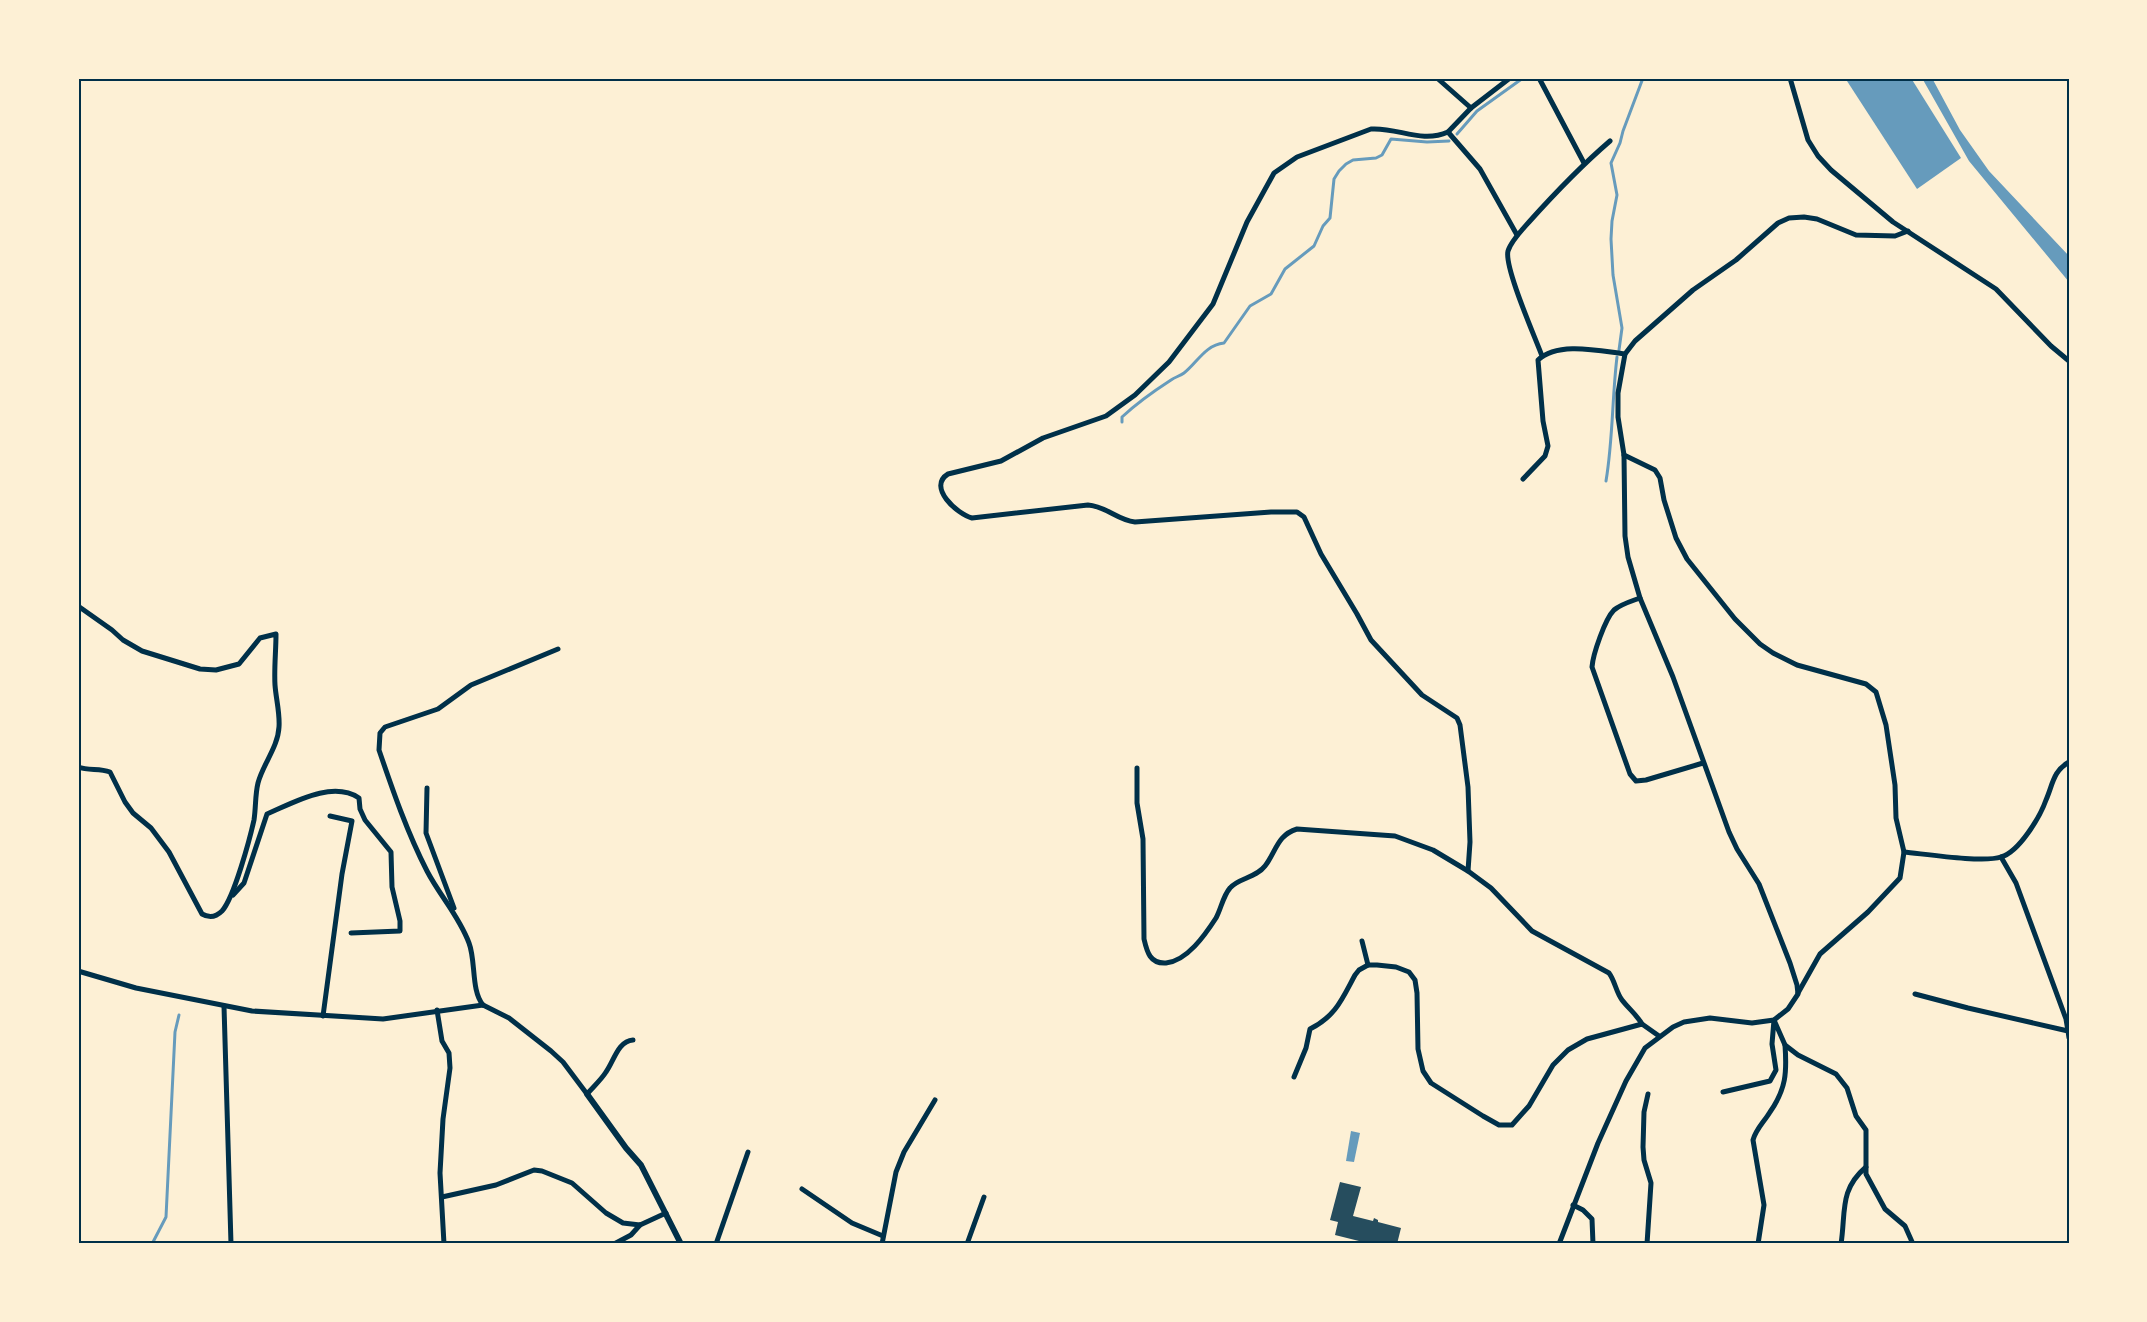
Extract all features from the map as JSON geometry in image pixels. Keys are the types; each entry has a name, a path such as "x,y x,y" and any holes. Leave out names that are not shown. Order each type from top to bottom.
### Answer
{"street":[{"path":"1437,78 1471,108"},
{"path":"1468,871 1470,842 1468,787 1460,724 1457,718 1422,695 1371,640 1321,554 1308,523 1301,514 1292,511 1271,512 1135,522 1122,519 1099,506 1088,505 972,519 961,514 951,505 941,490 940,484 942,477 948,474 1001,461 1043,438 1106,416 1151,382 1213,304 1247,222 1270,178 1284,164 1371,129 1436,137 1448,132 1471,108 1510,78"},
{"path":"1539,78 1584,163"},
{"path":"1790,78 1804,128 1813,149 1839,177 1893,222 1996,289 2051,346 2069,361"},
{"path":"1448,132 1480,169 1517,235"},
{"path":"1542,356 1519,298 1507,259 1508,250 1517,235 1557,190 1610,141"},
{"path":"1798,994 1790,963 1770,909 1753,872 1737,849 1703,763 1673,677 1640,598 1628,557 1625,536 1624,455 1618,417 1618,393 1625,354 1635,341 1693,290 1736,260 1778,223 1789,218 1804,217 1817,219 1856,235 1895,236 1908,231"},
{"path":"1523,479 1545,456 1548,446 1543,422 1538,360 1542,356 1558,351 1585,348 1625,354"},
{"path":"1559,1244 1573,1205 1626,1081 1645,1048 1673,1027 1698,1019 1710,1018 1752,1023 1774,1020 1788,1009 1820,954 1868,912 1900,878 1904,852 1896,818 1895,785 1886,724 1876,693 1866,684 1797,665 1760,644 1735,620 1686,559 1676,538 1664,500 1660,478 1655,470 1624,455"},
{"path":"1640,598 1614,610 1593,655 1594,673 1630,774 1636,781 1646,780 1703,763"},
{"path":"78,606 142,651 200,669 216,670 239,664 260,638 276,634 274,664 278,736 259,780 255,797 254,819 230,898"},
{"path":"456,916 417,851 379,750 380,733 385,727 438,709 471,685 558,649"},
{"path":"1904,852 1973,858 2001,857 2017,847 2043,807 2054,775 2069,762"},
{"path":"78,767 87,770 101,768 110,772 125,802 133,813 152,828 169,852 202,914 207,916 221,913 230,898 244,883 267,813 324,793 337,791 359,798 360,809 365,819 391,852 392,887 400,931 351,933"},
{"path":"1137,768 1137,802 1143,839 1144,939 1148,953 1153,960 1163,963 1176,961 1187,955 1216,917 1229,889 1261,870 1282,838 1289,832 1297,829 1395,836 1433,850 1468,871 1491,888 1532,931 1609,973 1623,1001 1635,1012 1642,1024 1659,1036"},
{"path":"427,788 426,833 456,916 470,945 475,966 478,1000 483,1005 509,1018 563,1062 641,1165 681,1244"},
{"path":"323,1016 342,874 352,821 330,816"},
{"path":"2001,857 2016,883 2066,1019 2069,1038"},
{"path":"1362,941 1368,966"},
{"path":"1294,1077 1306,1048 1310,1029 1322,1023 1337,1009 1359,970 1377,964 1409,972 1415,980 1418,1049 1423,1071 1431,1083 1498,1125 1512,1125 1530,1106 1553,1065 1568,1050 1587,1039 1642,1024"},
{"path":"78,971 136,988 252,1011 383,1019 483,1005"},
{"path":"1915,993 2068,1031"},
{"path":"224,1006 231,1244"},
{"path":"437,1010 442,1041 449,1053 450,1068 443,1119 440,1173 444,1244"},
{"path":"1758,1244 1764,1205 1753,1140 1755,1131 1772,1109 1785,1083 1785,1045 1774,1020"},
{"path":"1723,1092 1770,1081 1776,1070 1772,1044 1774,1020"},
{"path":"587,1094 606,1072 621,1046 633,1040"},
{"path":"1785,1045 1798,1055 1836,1074 1847,1088 1856,1116 1866,1130 1866,1174 1885,1209 1905,1226 1913,1244"},
{"path":"1647,1244 1651,1183 1643,1148 1644,1112 1648,1094"},
{"path":"882,1244 896,1172 904,1152 935,1100"},
{"path":"716,1244 748,1152"},
{"path":"1841,1244 1845,1198 1855,1177 1866,1167"},
{"path":"442,1197 496,1185 525,1172 542,1171 572,1183 606,1213 623,1223 640,1225"},
{"path":"802,1189 852,1223 883,1236"},
{"path":"967,1244 984,1197"},
{"path":"1573,1205 1590,1215 1593,1244"},
{"path":"614,1244 631,1235 640,1225 666,1213"}],"water":[{"path":"1854,78 1911,78 1961,158 1917,189 1847,81"},
{"path":"1922,78 1932,78 1960,130 1989,171 2069,256 2069,282 1969,161"},
{"path":"1351,1131 1360,1133 1354,1162 1346,1161"}],"building":[{"path":"1340,1182 1361,1187 1353,1216 1373,1221 1374,1218 1378,1222 1401,1228 1397,1244 1371,1244 1335,1235 1338,1222 1330,1220"}],"waterway":[{"path":"1457,134 1477,111 1523,78"},
{"path":"1619,350 1622,328 1613,275 1611,239 1617,195 1611,163 1643,78"},
{"path":"1122,422 1122,417 1140,402 1184,373 1212,347 1224,343 1250,306 1271,294 1285,269 1314,246 1323,226 1330,218 1334,179 1346,164 1353,160 1376,158 1382,155 1391,139 1449,141"},
{"path":"1606,481 1617,357"},
{"path":"152,1244 166,1217 175,1032 179,1015"}]}
